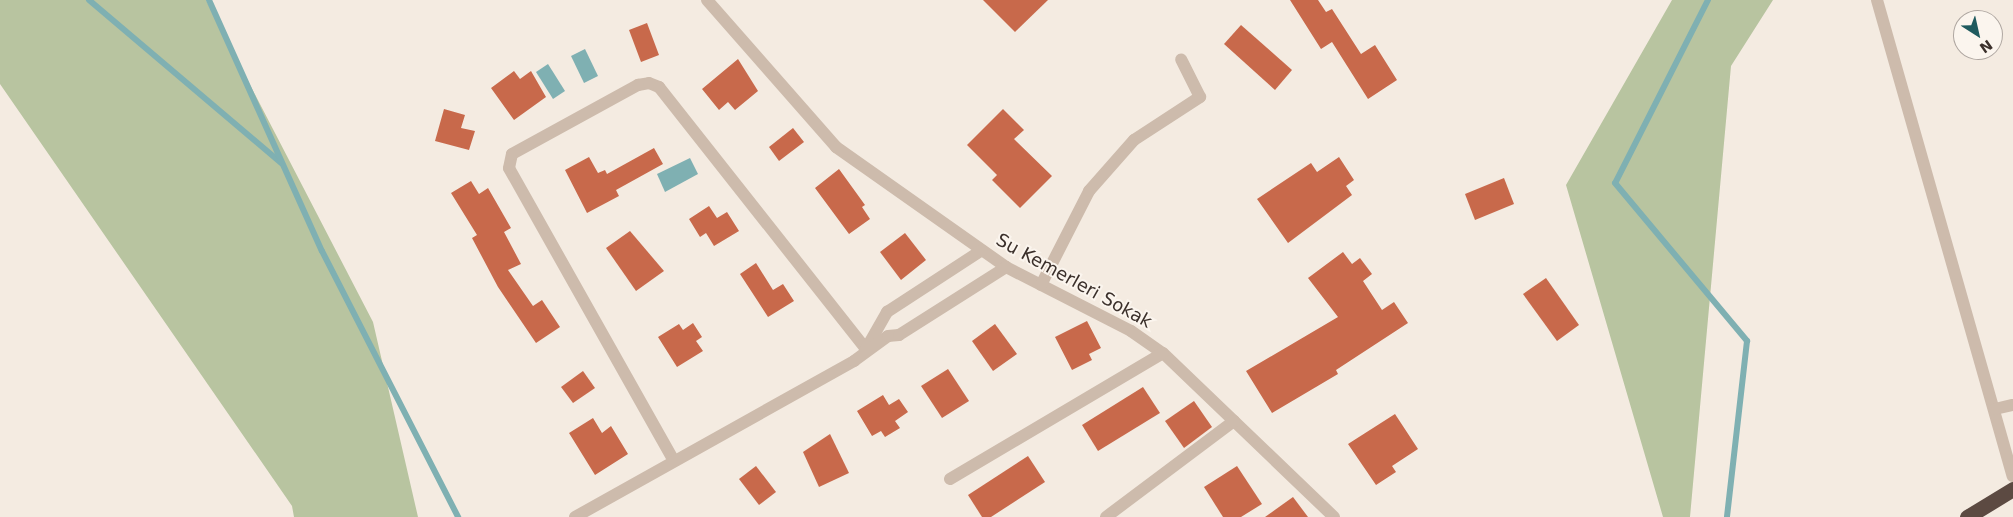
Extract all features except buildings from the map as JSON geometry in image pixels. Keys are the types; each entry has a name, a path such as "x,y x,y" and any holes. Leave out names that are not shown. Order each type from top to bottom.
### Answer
{"highway":[{"path":"1967,517 2013,489"}],"street":[{"name":"Su Kemerleri Sokak","path":"706,0 836,147 1006,267 1131,331 1163,353 1334,517"},
{"path":"1877,0 2013,476"},
{"path":"1041,285 1089,192 1134,140 1200,97 1181,59"},
{"path":"674,462 509,168 512,154 638,85 649,83 659,87 866,349"},
{"path":"866,349 887,312 982,250"},
{"path":"575,517 854,361 866,349 888,336 899,335 1006,267"},
{"path":"950,479 1163,353"},
{"path":"1995,408 2013,405"},
{"path":"1106,517 1234,421"}],"green space":[{"path":"0,0 206,0 373,322 418,517 294,517 292,506 0,84"},
{"path":"1672,0 1773,0 1731,66 1690,517 1663,517 1566,185"}],"water":[{"path":"585,49 598,76 584,83 571,56"},
{"path":"548,64 565,91 553,99 536,72"},
{"path":"690,158 698,174 665,192 657,174"}],"waterway":[{"path":"89,0 281,163"},
{"path":"209,0 322,251 458,517"},
{"path":"1708,0 1615,183 1747,341 1727,517"}]}
